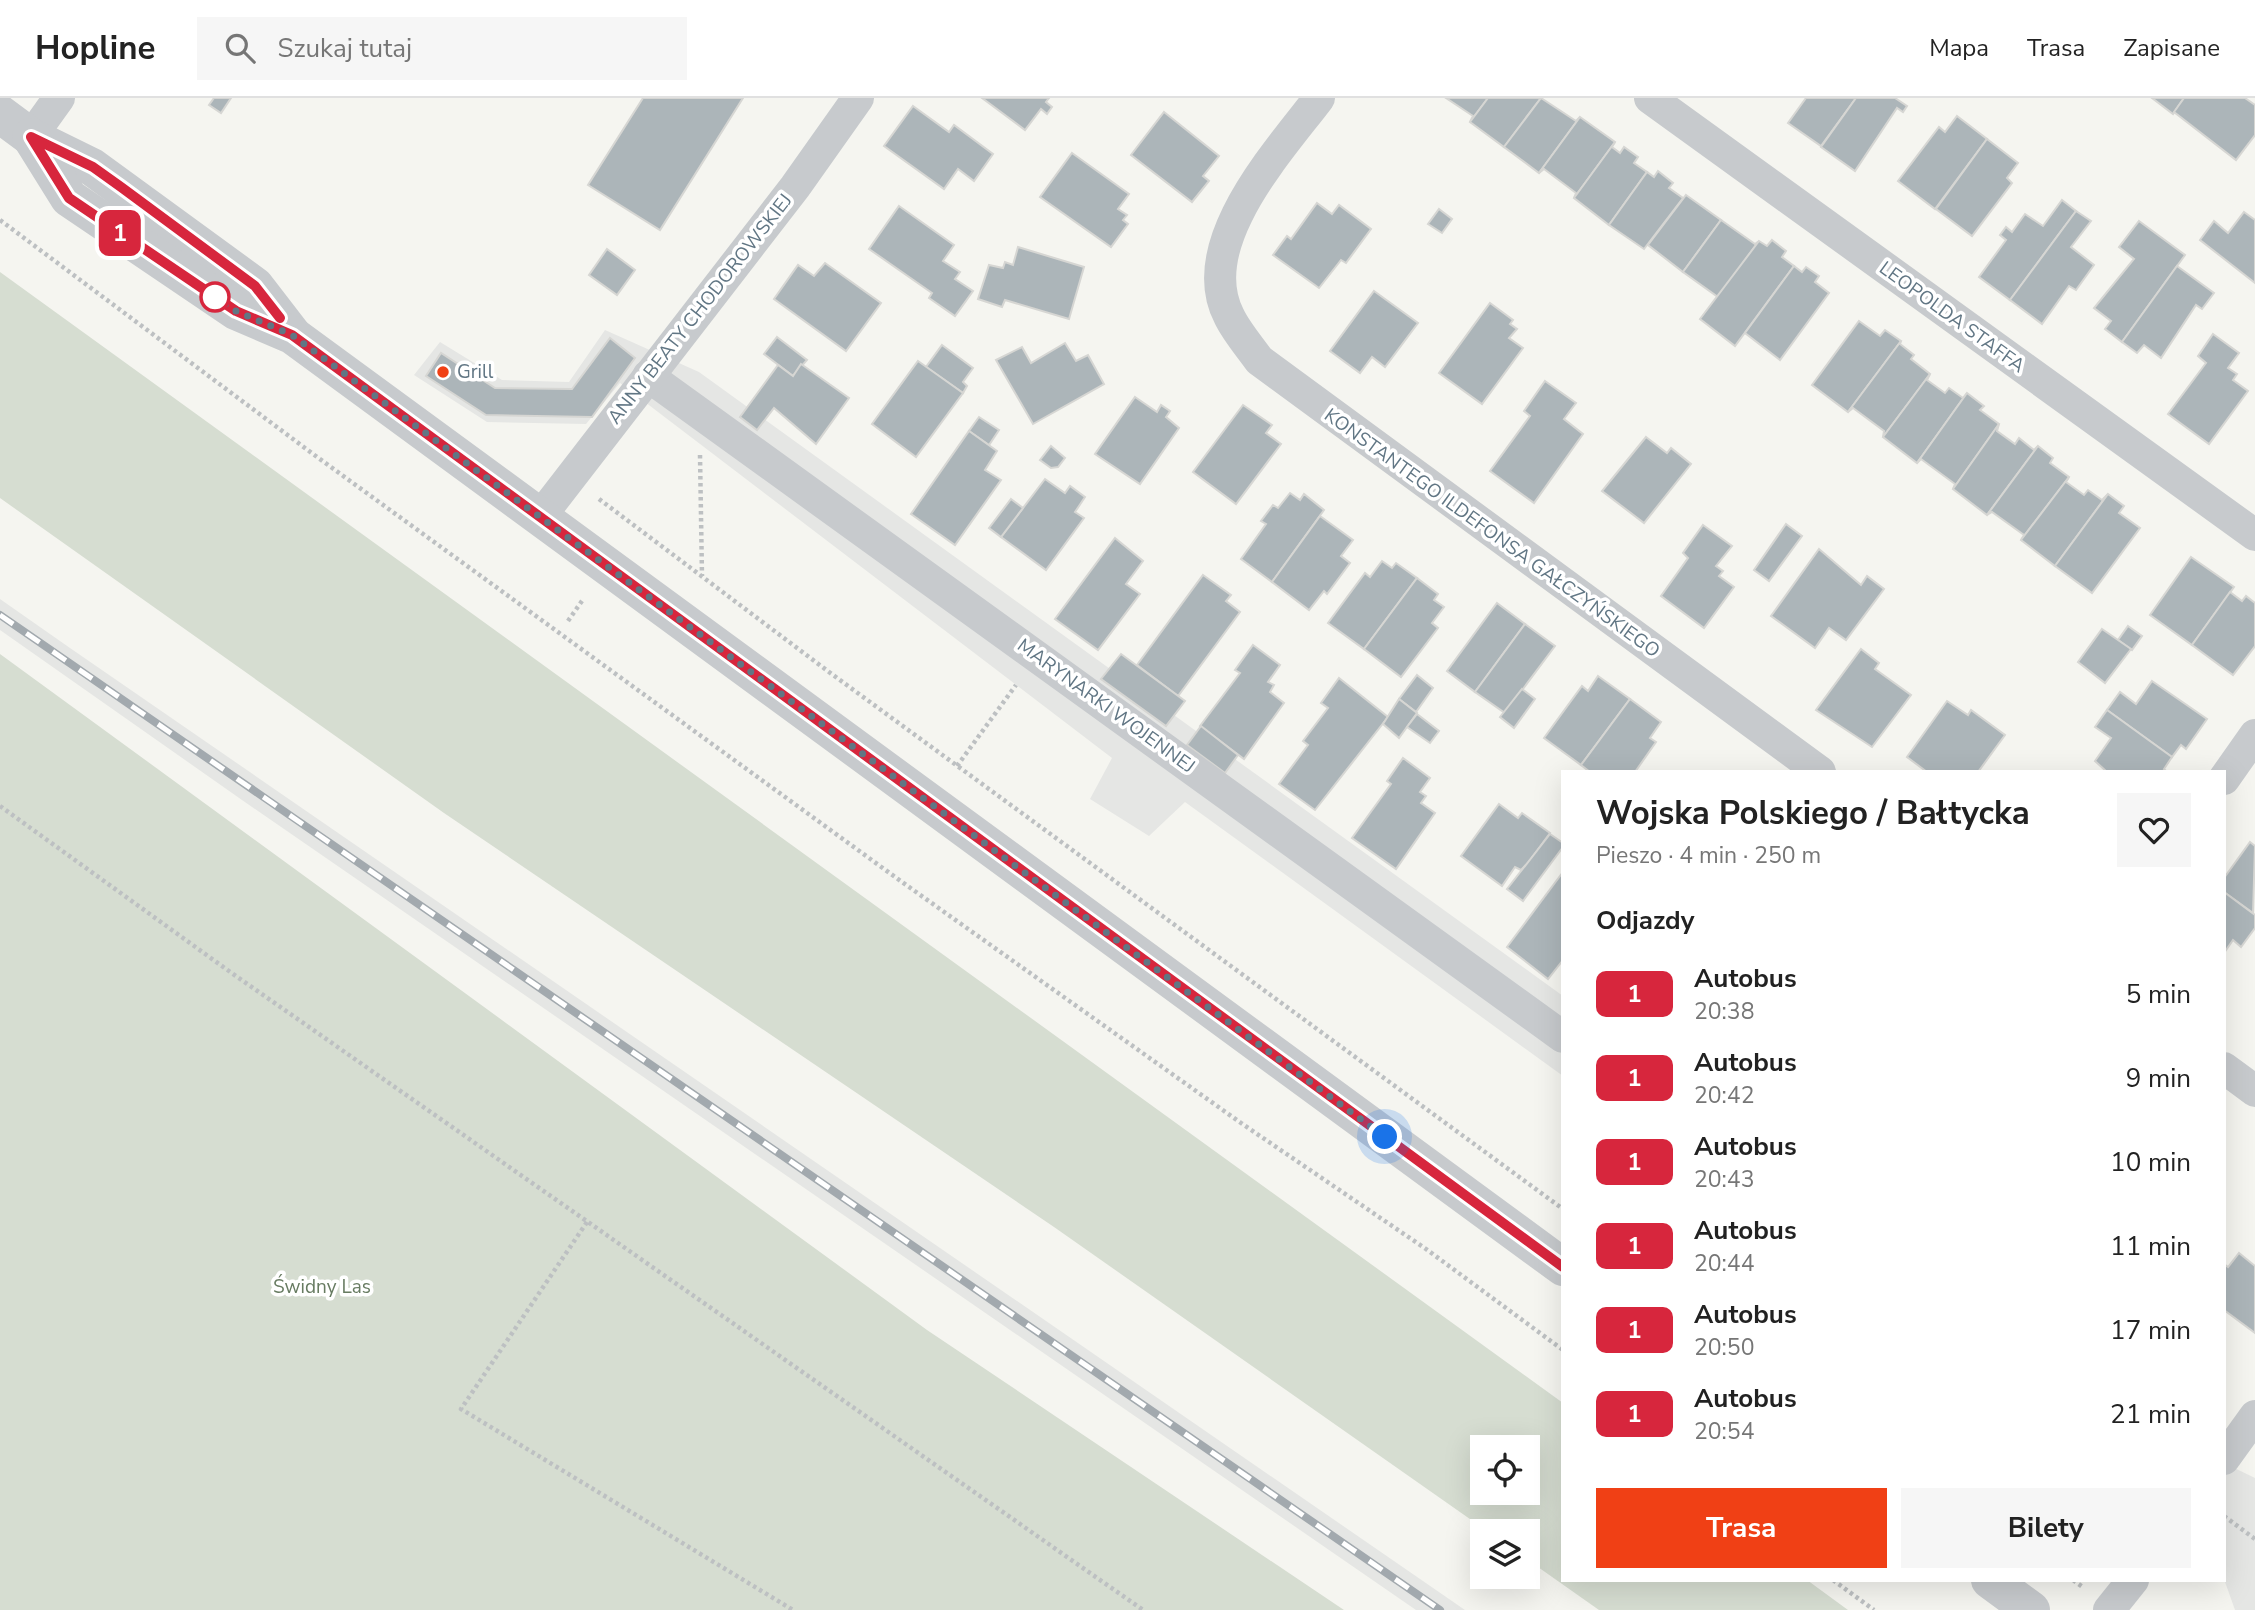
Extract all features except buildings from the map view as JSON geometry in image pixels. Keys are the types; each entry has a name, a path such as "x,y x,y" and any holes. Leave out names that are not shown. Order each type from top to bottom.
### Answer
{"street":[{"path":"31,137 59,98"},
{"name":"ANNY BEATY CHODOROWSKIEJ","path":"541,517 794,187 858,98"},
{"name":"KONSTANTEGO ILDEFONSA GAŁCZYŃSKIEGO","path":"1319,98 1242,200 1231,225 1224,254 1221,280 1227,314 1259,360 1818,770"},
{"name":"LEOPOLDA STAFFA","path":"1650,98 2255,535"},
{"path":"0,114 31,137 93,167 255,286 292,335 1561,1266"},
{"name":"MARYNARKI WOJENNEJ","path":"648,376 1561,1036"},
{"path":"2226,776 2255,735"},
{"path":"2226,1069 2255,1091"},
{"path":"2226,1456 2255,1416"},
{"path":"1993,1582 2031,1610"},
{"path":"2109,1610 2131,1582"}],"path":[{"path":"0,220 313,454 891,874 1230,1115 1426,1249 1561,1349"},
{"path":"699,447 702,577"},
{"path":"593,494 957,766 1561,1208"},
{"path":"568,621 588,593"},
{"path":"957,766 1036,656"},
{"path":"0,806 226,969 1143,1610"},
{"path":"587,1222 461,1409 793,1610"},
{"path":"2226,1517 2255,1539"},
{"path":"1836,1582 1874,1610"},
{"path":"2076,1582 2084,1588"}],"shaded area":[{"path":"605,330 699,372 1561,995 1561,1075 1185,802 1149,836 1090,799 1112,758 620,383 586,424 487,422 414,375 440,342 502,380 569,382"},
{"path":"0,599 1465,1610 1416,1610 242,800 0,630"},
{"path":"2226,1464 2255,1478 2255,1610 2235,1610 2225,1582"}],"green space":[{"path":"0,272 1561,1402 1561,1582 1810,1582 1848,1610 1599,1610 1540,1568 1540,1519 1470,1519 1054,1227 444,813 0,498"},
{"name":"Świdny Las","path":"0,654 927,1330 1344,1610 0,1610"}],"railway":[{"path":"0,615 1440,1610"}],"bus line":[{"name":"1","path":"280,318 255,286 121,187 93,167 31,137 69,198 236,311 292,335 1561,1266"}],"place":[{"name":"Grill","path":"443,372"}],"route":[{"path":"215,297 236,311 292,335 1385,1137"}]}
